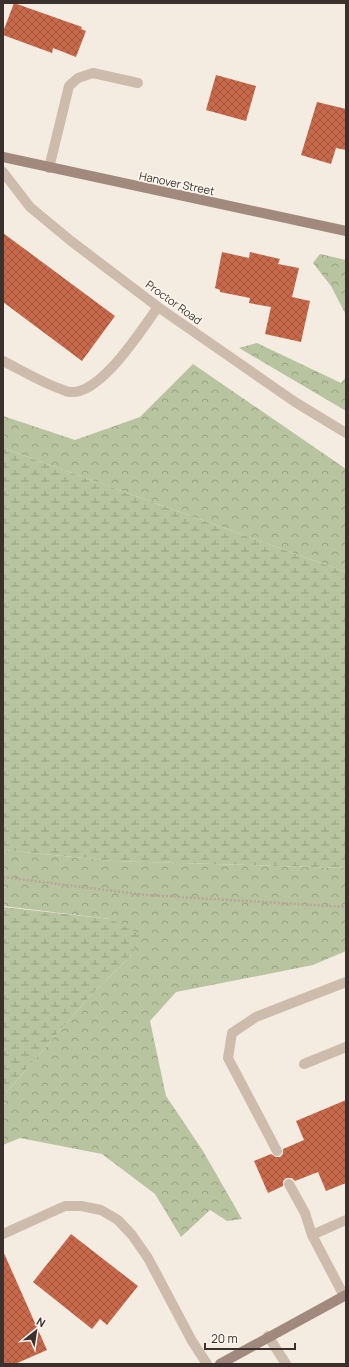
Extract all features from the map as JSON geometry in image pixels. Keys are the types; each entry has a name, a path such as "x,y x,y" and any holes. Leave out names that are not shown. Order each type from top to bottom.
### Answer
{"main road":[{"name":"Hanover Street","path":"3,157 346,231"},
{"path":"220,1364 268,1336 345,1295"}],"street":[{"path":"49,168 69,86 78,78 93,73 138,83"},
{"name":"Proctor Road","path":"3,172 30,207 71,241 158,307 295,402 346,433"},
{"path":"3,360 43,383 70,392 87,388 104,375 123,355 158,307"},
{"path":"277,1151 228,1058 232,1033 256,1017 346,982"},
{"path":"304,1064 346,1047"},
{"path":"289,1184 304,1213 312,1234 345,1295"},
{"path":"3,1234 65,1206 81,1206 101,1210 118,1220 132,1235 148,1258 192,1341 207,1364"},
{"path":"312,1234 346,1220"},
{"path":"268,1336 286,1364"}],"path":[{"path":"3,877 146,895 346,907"}],"green space":[{"path":"320,254 346,260 346,315 331,286 313,263"},
{"path":"257,343 341,383 346,377 346,411 239,348"},
{"path":"193,364 346,469 346,572 3,448 3,416 75,440 140,417"},
{"path":"3,448 346,572 346,868 113,861 3,850"},
{"path":"3,850 113,861 346,868 346,951 313,965 176,992 150,1021 166,1096 203,1151 242,1219 227,1221 210,1210 181,1237 155,1194 102,1154 20,1138 3,1145 3,1096 90,996 132,955 110,919 3,906"},
{"path":"3,907 110,919 141,935 132,955 90,996 3,1096"}],"building":[{"path":"14,3 82,27 81,29 86,31 76,57 53,48 52,53 3,35"},
{"path":"216,75 256,86 246,121 206,110"},
{"path":"317,102 346,109 346,150 336,148 331,164 301,155"},
{"path":"3,233 115,316 82,361 3,302"},
{"path":"222,252 249,258 250,252 280,259 278,264 299,268 292,297 310,301 301,342 265,334 271,307 249,303 250,298 220,292 220,290 215,288"},
{"path":"346,1100 346,1183 326,1191 318,1172 295,1181 292,1178 286,1178 283,1181 283,1186 268,1193 254,1161 271,1154 276,1157 280,1157 283,1154 283,1149 304,1140 296,1121"},
{"path":"71,1234 138,1286 107,1325 100,1319 92,1329 33,1282"},
{"path":"3,1251 47,1350 15,1364 3,1364"}]}
